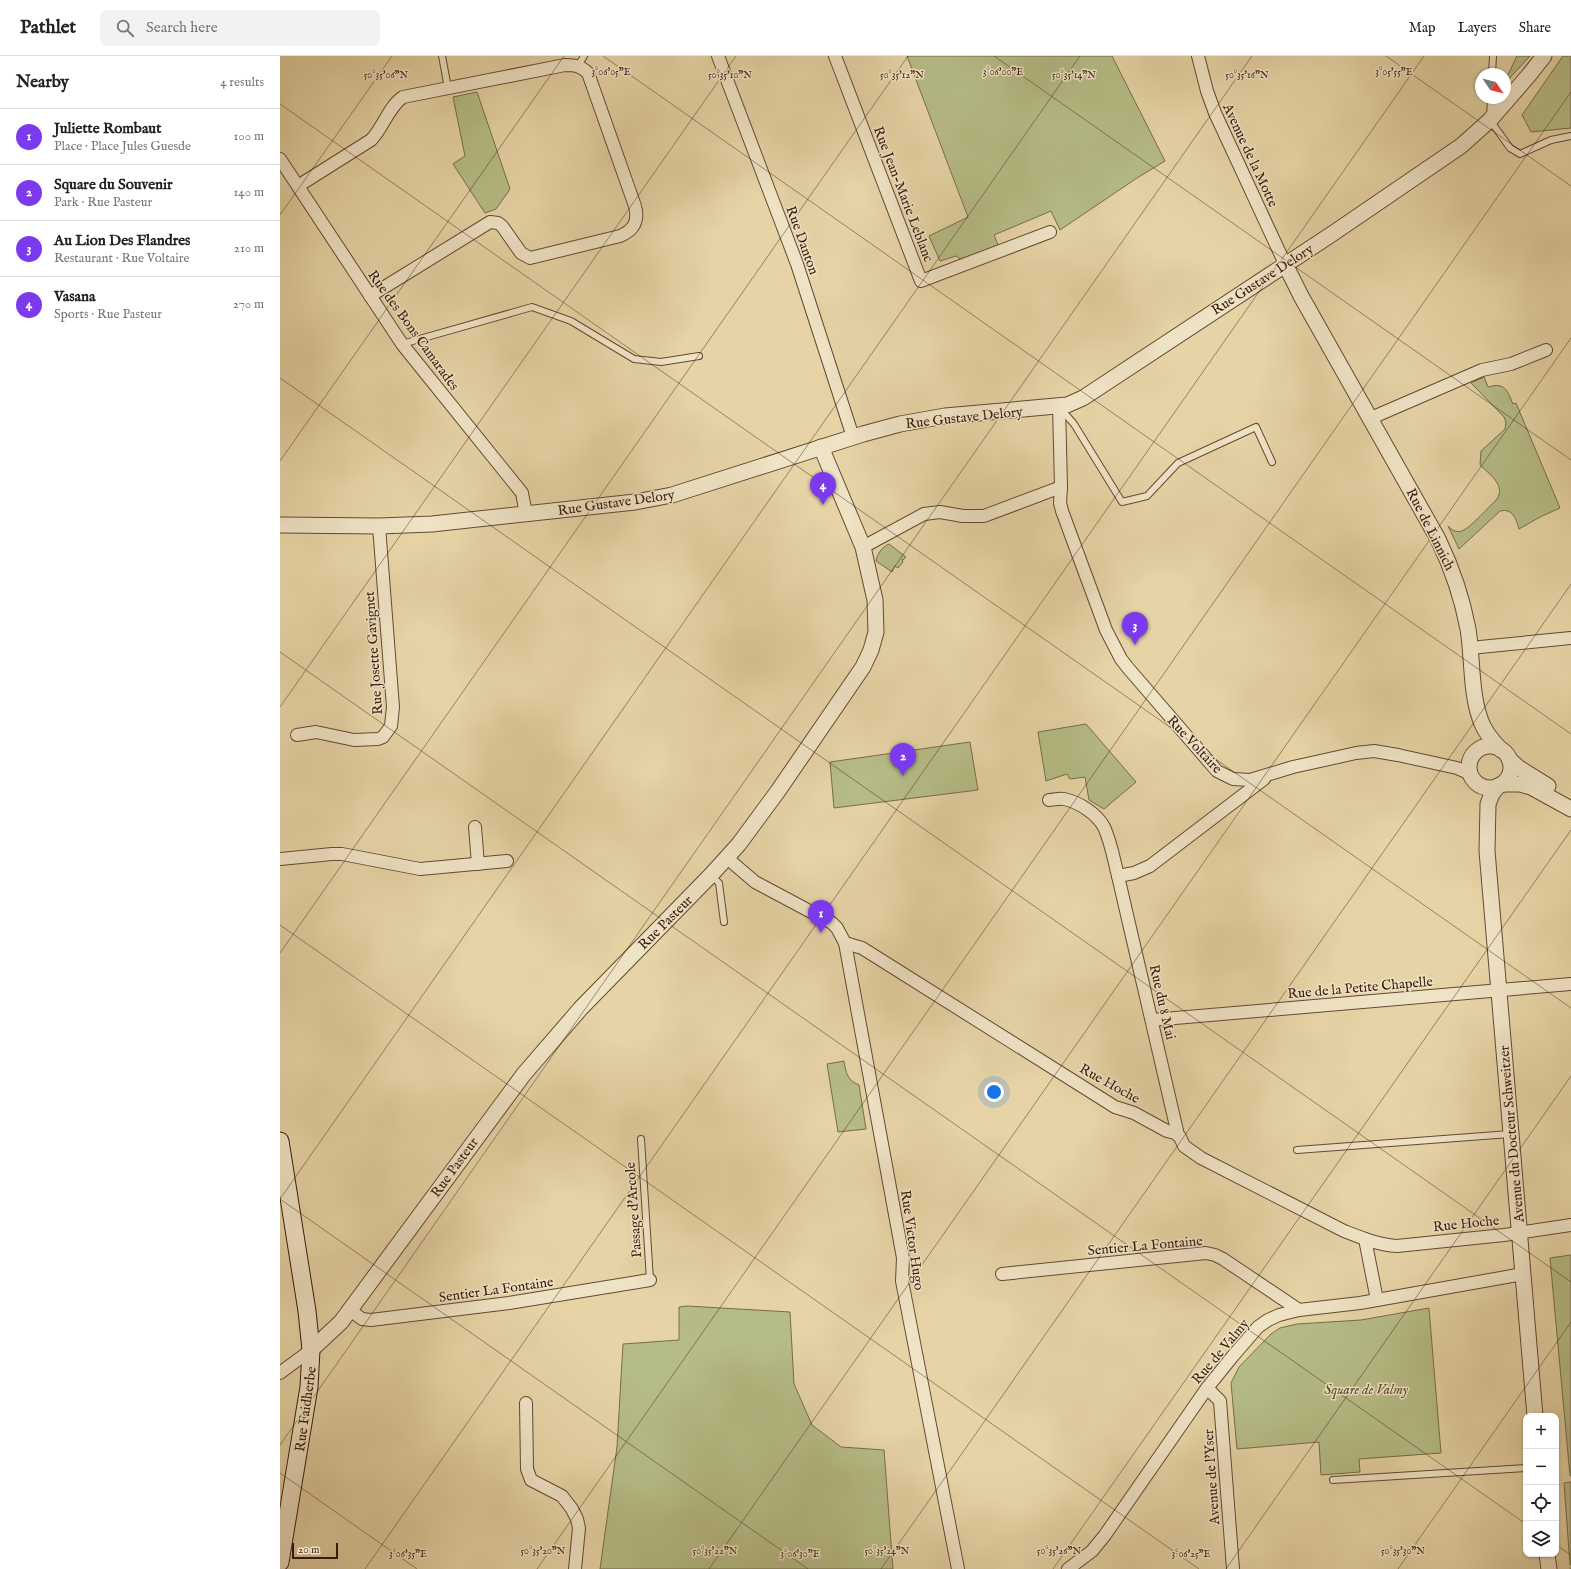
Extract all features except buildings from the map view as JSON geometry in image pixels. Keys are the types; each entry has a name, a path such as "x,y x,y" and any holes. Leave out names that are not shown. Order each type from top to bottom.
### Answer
{"main road":[{"name":"Rue Faidherbe","path":"280,1142 307,1311 311,1350 309,1387 280,1562"}],"street":[{"name":"Rue Danton","path":"718,56 797,264 853,437"},
{"name":"Rue Jean-Marie Leblanc","path":"835,56 921,281 1050,232"},
{"name":"Avenue de la Motte","path":"1198,56 1207,91 1215,113 1285,264"},
{"name":"Rue Gustave Delory","path":"280,524 379,526 438,524 660,498 887,427 929,418 1059,406 1071,403 1083,398 1446,157 1490,120 1544,56"},
{"path":"298,186 371,140 378,133 395,105 403,97 581,61 583,68 591,78 635,206 636,218 632,230 620,236 530,258 521,253 502,226 498,223 490,222 370,296"},
{"name":"Rue des Bons Camarades","path":"280,159 402,344 522,493 526,514"},
{"name":"Rue de Linnich","path":"1285,264 1301,296 1438,539 1448,561 1462,601 1470,648 1475,694 1483,726 1493,741 1505,754"},
{"path":"1371,418 1482,370 1511,364 1546,350"},
{"name":"Rue Voltaire","path":"1059,406 1060,503 1078,558 1106,630 1116,650 1128,668 1217,771 1225,776 1240,780 1250,780 1293,767 1366,751 1398,755 1457,768 1472,777"},
{"name":"Rue Pasteur","path":"311,1350 331,1332 350,1310 524,1074 596,992 727,858 778,791 867,659 874,642 876,623 875,600 863,547 821,448"},
{"path":"863,547 924,514 940,512 963,516 984,516 1061,487"},
{"name":"Rue Josette Gavignet","path":"297,736 316,732 354,740 372,741 383,736 391,726 393,707 379,526"},
{"path":"1470,648 1571,638"},
{"name":"Rue de Linnich","path":"1475,694 1474,710 1479,742 1476,752"},
{"path":"1571,800 1526,773 1505,754 1493,747 1486,747 1476,752 1470,761 1472,777 1485,787 1520,784 1531,787 1571,809"},
{"path":"1500,785 1507,780 1510,771 1505,754"},
{"path":"1118,876 1134,873 1150,866 1251,788 1275,772"},
{"name":"Avenue du Docteur Schweitzer","path":"1472,777 1479,797 1487,851 1535,1413"},
{"name":"Avenue du Docteur Schweitzer","path":"1487,851 1488,804 1492,794 1500,785"},
{"name":"Rue du 8 Mai","path":"1049,800 1064,799 1081,806 1096,818 1104,827 1107,834 1178,1135"},
{"path":"475,827 478,864"},
{"path":"280,859 342,854 420,869 507,861"},
{"name":"Rue Victor Hugo","path":"727,858 755,882 828,921 837,928 845,943 903,1258 902,1281 958,1569"},
{"name":"Rue Hoche","path":"845,943 862,948 1115,1106 1134,1113 1161,1128 1178,1135 1184,1146 1201,1158 1344,1231 1381,1244 1397,1246 1571,1225"},
{"name":"Rue de la Petite Chapelle","path":"1152,1020 1571,984"},
{"path":"1365,1239 1376,1300"},
{"name":"Sentier La Fontaine","path":"1002,1274 1206,1253 1223,1259 1299,1310"},
{"name":"Rue de Valmy","path":"1068,1569 1092,1551 1105,1535 1207,1388 1232,1356 1258,1327 1279,1314 1299,1310 1376,1300 1524,1274"},
{"name":"Sentier La Fontaine","path":"350,1310 362,1319 371,1320 509,1303 650,1280"},
{"path":"280,1373 311,1350"},
{"name":"Avenue de l'Yser","path":"1207,1388 1220,1401 1233,1569"},
{"path":"526,1403 528,1475 535,1483 562,1496 572,1509 577,1519 579,1528 576,1569"},
{"path":"1547,1557 1549,1569"}],"lane":[{"path":"442,56 448,88"},
{"path":"1492,68 1493,56"},
{"path":"1491,104 1490,120 1510,148 1520,154 1551,140 1571,136"},
{"path":"402,344 532,307 571,321 634,359 661,362 699,356"},
{"path":"1059,406 1074,424 1122,502 1147,496 1178,463 1256,427 1272,462"},
{"path":"711,875 719,882 724,922"},
{"path":"1297,1150 1510,1134"},
{"name":"Passage d'Arcole","path":"640,1139 650,1280"},
{"path":"1333,1480 1523,1468"}],"green space":[{"path":"907,56 1112,56 1165,161 1060,230 1051,211 994,235 999,247 962,260 956,256 940,261 929,236 968,217"},
{"path":"1517,56 1530,56 1511,77 1511,68"},
{"path":"1563,56 1571,56 1571,128 1531,132 1522,115"},
{"path":"477,92 510,189 496,209 485,213 453,164 465,156 453,97"},
{"path":"1484,377 1488,387 1502,386 1507,391 1513,404 1516,403 1560,508 1519,529 1515,518 1511,513 1508,511 1500,511 1459,549 1448,526 1453,530 1460,532 1466,529 1497,499 1499,494 1498,484 1480,465 1481,451 1505,429 1506,422 1504,417 1471,383"},
{"path":"889,544 906,557 903,560 902,559 903,562 898,568 895,566 892,572 876,561 880,551"},
{"path":"1086,724 1136,782 1104,809 1089,800 1085,777 1070,779 1067,774 1046,781 1038,732"},
{"path":"970,742 978,790 834,808 830,762"},
{"path":"844,1061 848,1076 852,1081 859,1085 866,1129 838,1132 827,1064"},
{"path":"1571,1255 1571,1476 1570,1476 1550,1258"},
{"path":"687,1306 790,1312 794,1384 812,1425 841,1447 884,1450 893,1569 600,1569 617,1447 623,1344 679,1340 679,1307"},
{"name":"Square de Valmy","path":"1429,1308 1441,1453 1359,1459 1360,1472 1321,1475 1319,1442 1237,1449 1231,1383 1239,1367 1271,1334 1280,1328 1297,1324 1361,1320"},
{"path":"1571,1482 1571,1565 1570,1565 1564,1483"}],"place":[{"name":"Vasana","path":"823,505"},
{"name":"Au Lion Des Flandres","path":"1135,645"},
{"name":"Square du Souvenir","path":"903,776"},
{"name":"Juliette Rombaut","path":"821,933"}]}
